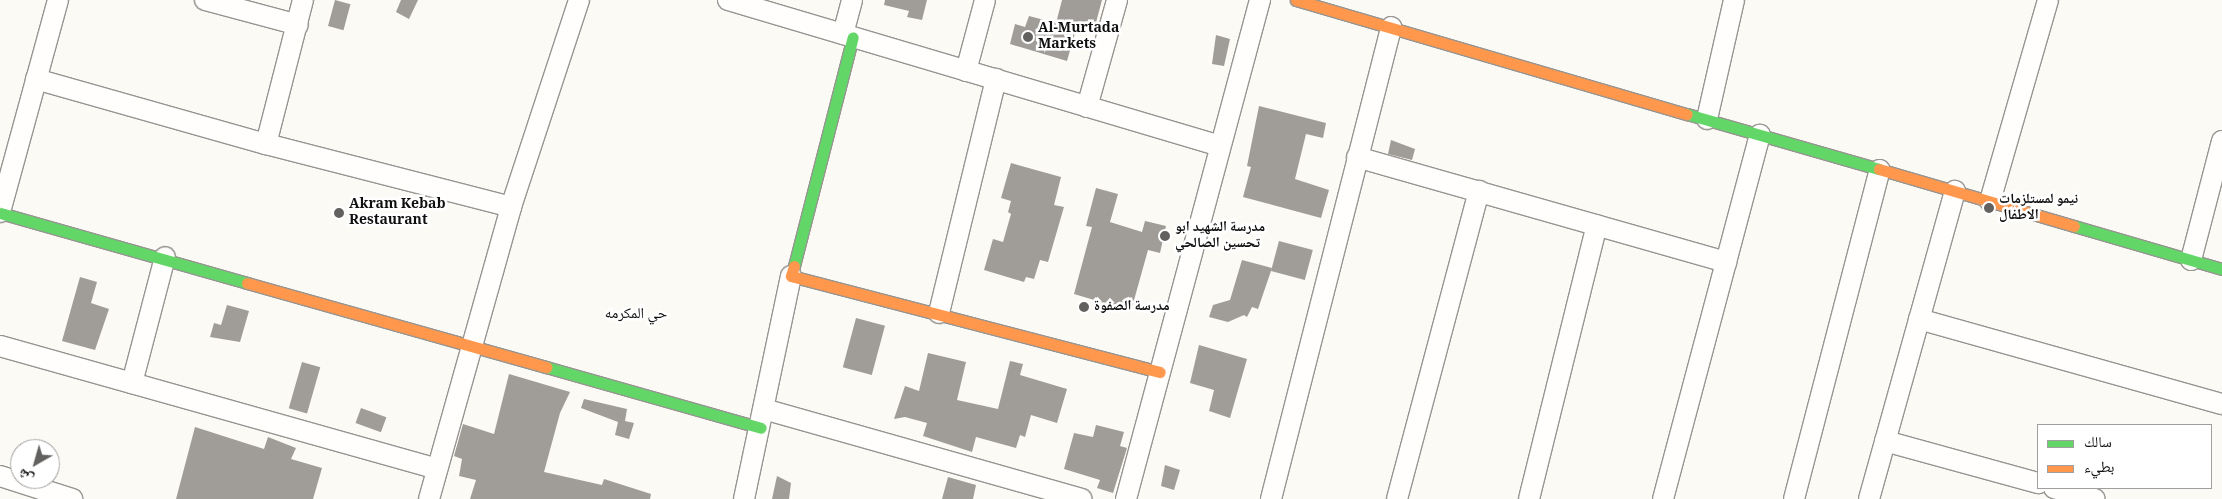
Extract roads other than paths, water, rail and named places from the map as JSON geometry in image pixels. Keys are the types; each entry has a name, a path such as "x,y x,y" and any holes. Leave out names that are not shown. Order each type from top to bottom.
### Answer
{"street":[{"path":"58,0 0,212 165,257 471,349 762,418 1082,499"},
{"path":"205,0 298,25"},
{"path":"266,144 303,0"},
{"path":"428,499 511,207 579,0"},
{"path":"728,0 1220,146"},
{"path":"744,499 791,276 848,36 852,0"},
{"path":"966,70 985,0"},
{"path":"1088,106 1118,0"},
{"path":"1126,499 1260,0"},
{"path":"1296,0 2222,269"},
{"path":"1707,119 1734,0"},
{"path":"1990,202 2048,0"},
{"path":"1270,499 1391,28"},
{"path":"36,79 266,144 511,207"},
{"path":"939,313 996,79"},
{"path":"1662,499 1760,135"},
{"path":"2190,260 2222,141"},
{"path":"1357,157 1726,262"},
{"path":"1794,499 1880,170"},
{"path":"1396,499 1479,191"},
{"path":"1869,499 1956,191"},
{"path":"1529,499 1597,225"},
{"path":"132,383 165,257"},
{"path":"791,276 1160,372"},
{"path":"1919,318 2222,404"},
{"path":"0,346 437,469"},
{"path":"1885,441 2037,483"},
{"path":"0,476 72,499"},
{"path":"2058,489 2095,499"}],"place":[{"name":"Al-Murtada Markets","path":"1028,37"},
{"name":"نيمو لمستلزمات الاطفال","path":"1989,208"},
{"name":"Akram Kebab Restaurant","path":"339,213"},
{"name":"مدرسة الشهيد ابو تحسين الصالحي","path":"1165,236"},
{"name":"مدرسة الصفوة","path":"1084,307"}],"district":[{"name":"حي المكرمه","path":"636,316"}]}
